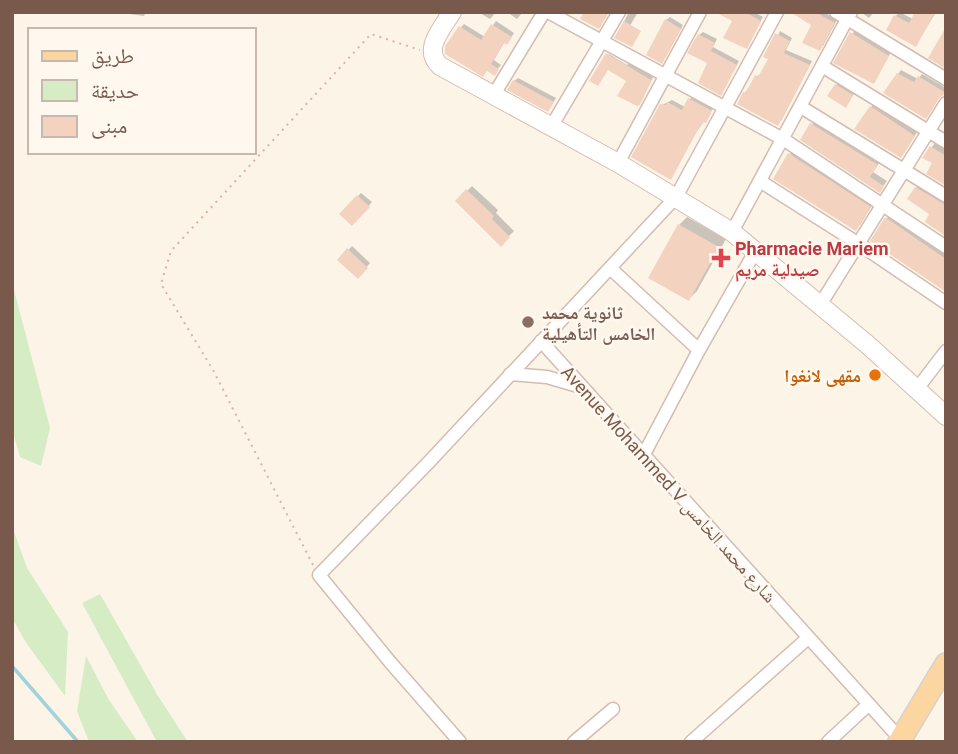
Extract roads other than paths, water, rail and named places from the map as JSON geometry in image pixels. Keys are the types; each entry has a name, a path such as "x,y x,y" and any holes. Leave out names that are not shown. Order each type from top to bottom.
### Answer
{"main road":[{"path":"896,740 946,664"}],"street":[{"path":"493,96 546,12 783,139 946,247"},
{"path":"551,127 619,12"},
{"path":"618,163 700,12"},
{"path":"460,742 319,575 429,462 676,197 777,12"},
{"path":"451,13 433,45 432,55 440,65 618,163 732,232 918,389 946,416"},
{"path":"732,232 801,107 844,14 946,79"},
{"path":"822,66 946,142"},
{"path":"820,305 946,103"},
{"path":"801,107 946,196"},
{"path":"760,181 946,303"},
{"path":"643,456 756,250"},
{"path":"611,268 699,350"},
{"name":"Avenue Mohammed V شارع محمد الخامس","path":"541,341 868,705 896,740"},
{"path":"918,389 946,351"},
{"path":"510,374 547,377 582,388"},
{"path":"691,742 808,638"},
{"path":"828,742 868,705"},
{"path":"574,742 612,709"}],"waterway":[{"path":"12,666 78,742"}],"place":[{"name":"Pharmacie Mariem صيدلية مريم","path":"721,258"},
{"name":"ثانوية محمد الخامس التأهيلية","path":"528,322"},
{"name":"مقهى لانغوا","path":"875,375"}]}
